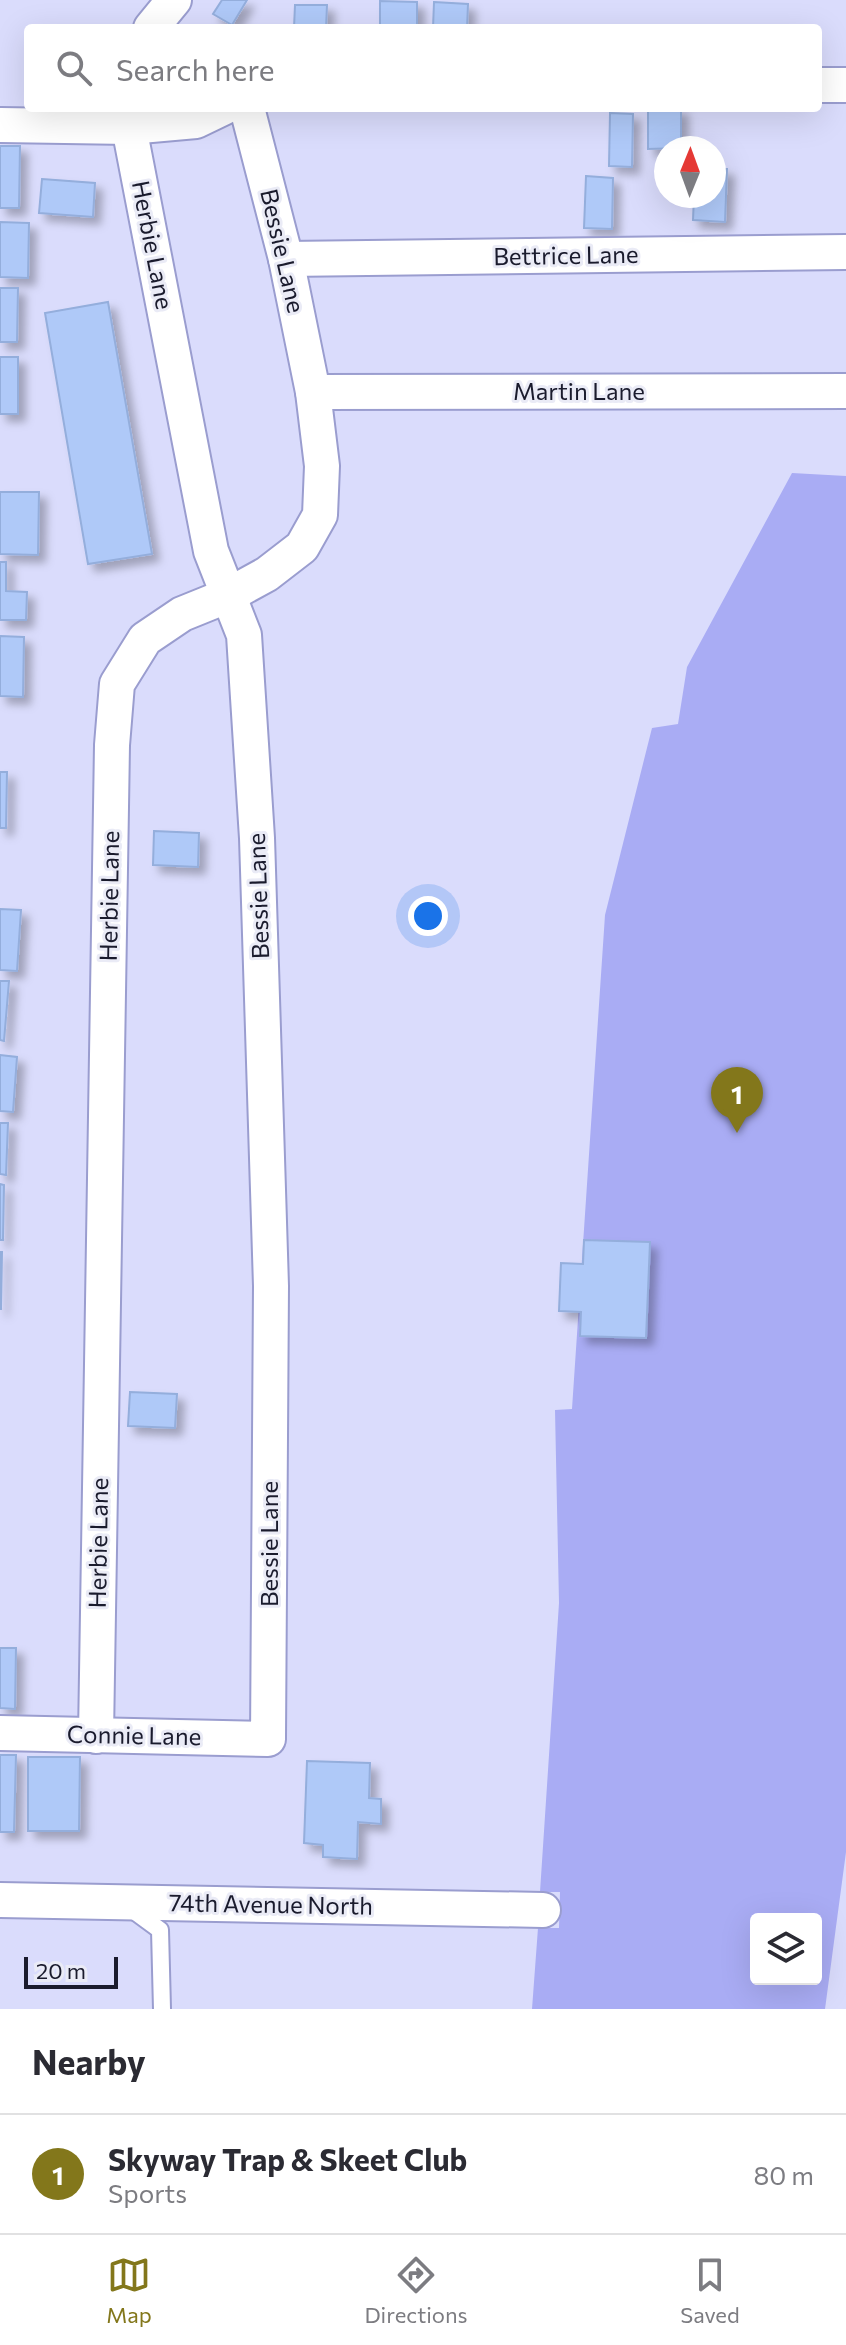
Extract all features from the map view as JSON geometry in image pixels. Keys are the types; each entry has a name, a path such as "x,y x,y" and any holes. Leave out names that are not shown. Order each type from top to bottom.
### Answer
{"street":[{"path":"154,24 174,0"},
{"path":"822,85 846,85"},
{"path":"0,125 130,117 196,121 215,112"},
{"name":"Bessie Lane","path":"248,112 286,259 313,392 322,466 320,515 302,547 267,574 229,595 244,635 257,838 271,1286 268,1739"},
{"name":"Herbie Lane","path":"96,1736 112,761 117,684 145,639 182,614 229,595 211,551 130,117"},
{"name":"Bettrice Lane","path":"286,259 846,252"},
{"name":"Martin Lane","path":"313,392 846,391"},
{"name":"Connie Lane","path":"0,1733 268,1739"},
{"name":"74th Avenue North","path":"0,1900 543,1910"}],"lane":[{"path":"123,1902 160,1930 162,2009"}],"shaded area":[{"path":"792,473 846,476 846,1852 825,2009 532,2009 538,1928 559,1928 560,1892 540,1892 559,1603 555,1410 572,1409 605,915 652,728 678,724 687,667"}],"building":[{"path":"222,0 247,0 233,24 213,14"},
{"path":"380,1 417,2 417,24 380,24"},
{"path":"434,2 468,4 467,24 433,24"},
{"path":"295,5 327,5 326,24 294,24"},
{"path":"648,112 681,112 681,136 654,136 654,149 648,149"},
{"path":"610,113 633,114 632,167 609,166"},
{"path":"0,146 20,146 19,208 0,208"},
{"path":"586,176 613,178 612,229 584,228"},
{"path":"42,179 95,183 93,217 39,213"},
{"path":"694,208 726,208 725,222 693,220"},
{"path":"0,222 29,223 28,278 0,277"},
{"path":"0,288 18,288 17,342 0,342"},
{"path":"108,302 152,554 88,564 45,313"},
{"path":"0,357 18,357 18,414 0,414"},
{"path":"0,492 39,492 38,555 0,554"},
{"path":"0,562 6,562 6,591 27,592 26,620 0,620"},
{"path":"0,636 24,637 23,697 0,696"},
{"path":"0,772 7,772 6,828 0,828"},
{"path":"154,831 199,833 198,867 153,865"},
{"path":"0,909 21,910 17,971 0,970"},
{"path":"0,981 9,981 4,1041 0,1040"},
{"path":"0,1055 17,1057 13,1112 0,1111"},
{"path":"0,1123 8,1123 6,1175 0,1174"},
{"path":"0,1184 4,1185 3,1240 0,1240"},
{"path":"584,1240 650,1242 646,1338 580,1336 581,1312 559,1311 561,1263 583,1264"},
{"path":"2,1252 1,1309 0,1309"},
{"path":"130,1392 177,1394 175,1428 128,1426"},
{"path":"0,1648 16,1648 15,1709 0,1708"},
{"path":"0,1755 16,1755 14,1832 0,1832"},
{"path":"28,1757 80,1757 79,1831 28,1831"},
{"path":"307,1761 370,1763 369,1798 381,1799 381,1824 358,1822 357,1859 323,1857 323,1845 304,1843"}],"place":[{"name":"Skyway Trap & Skeet Club","path":"737,1133"}]}
